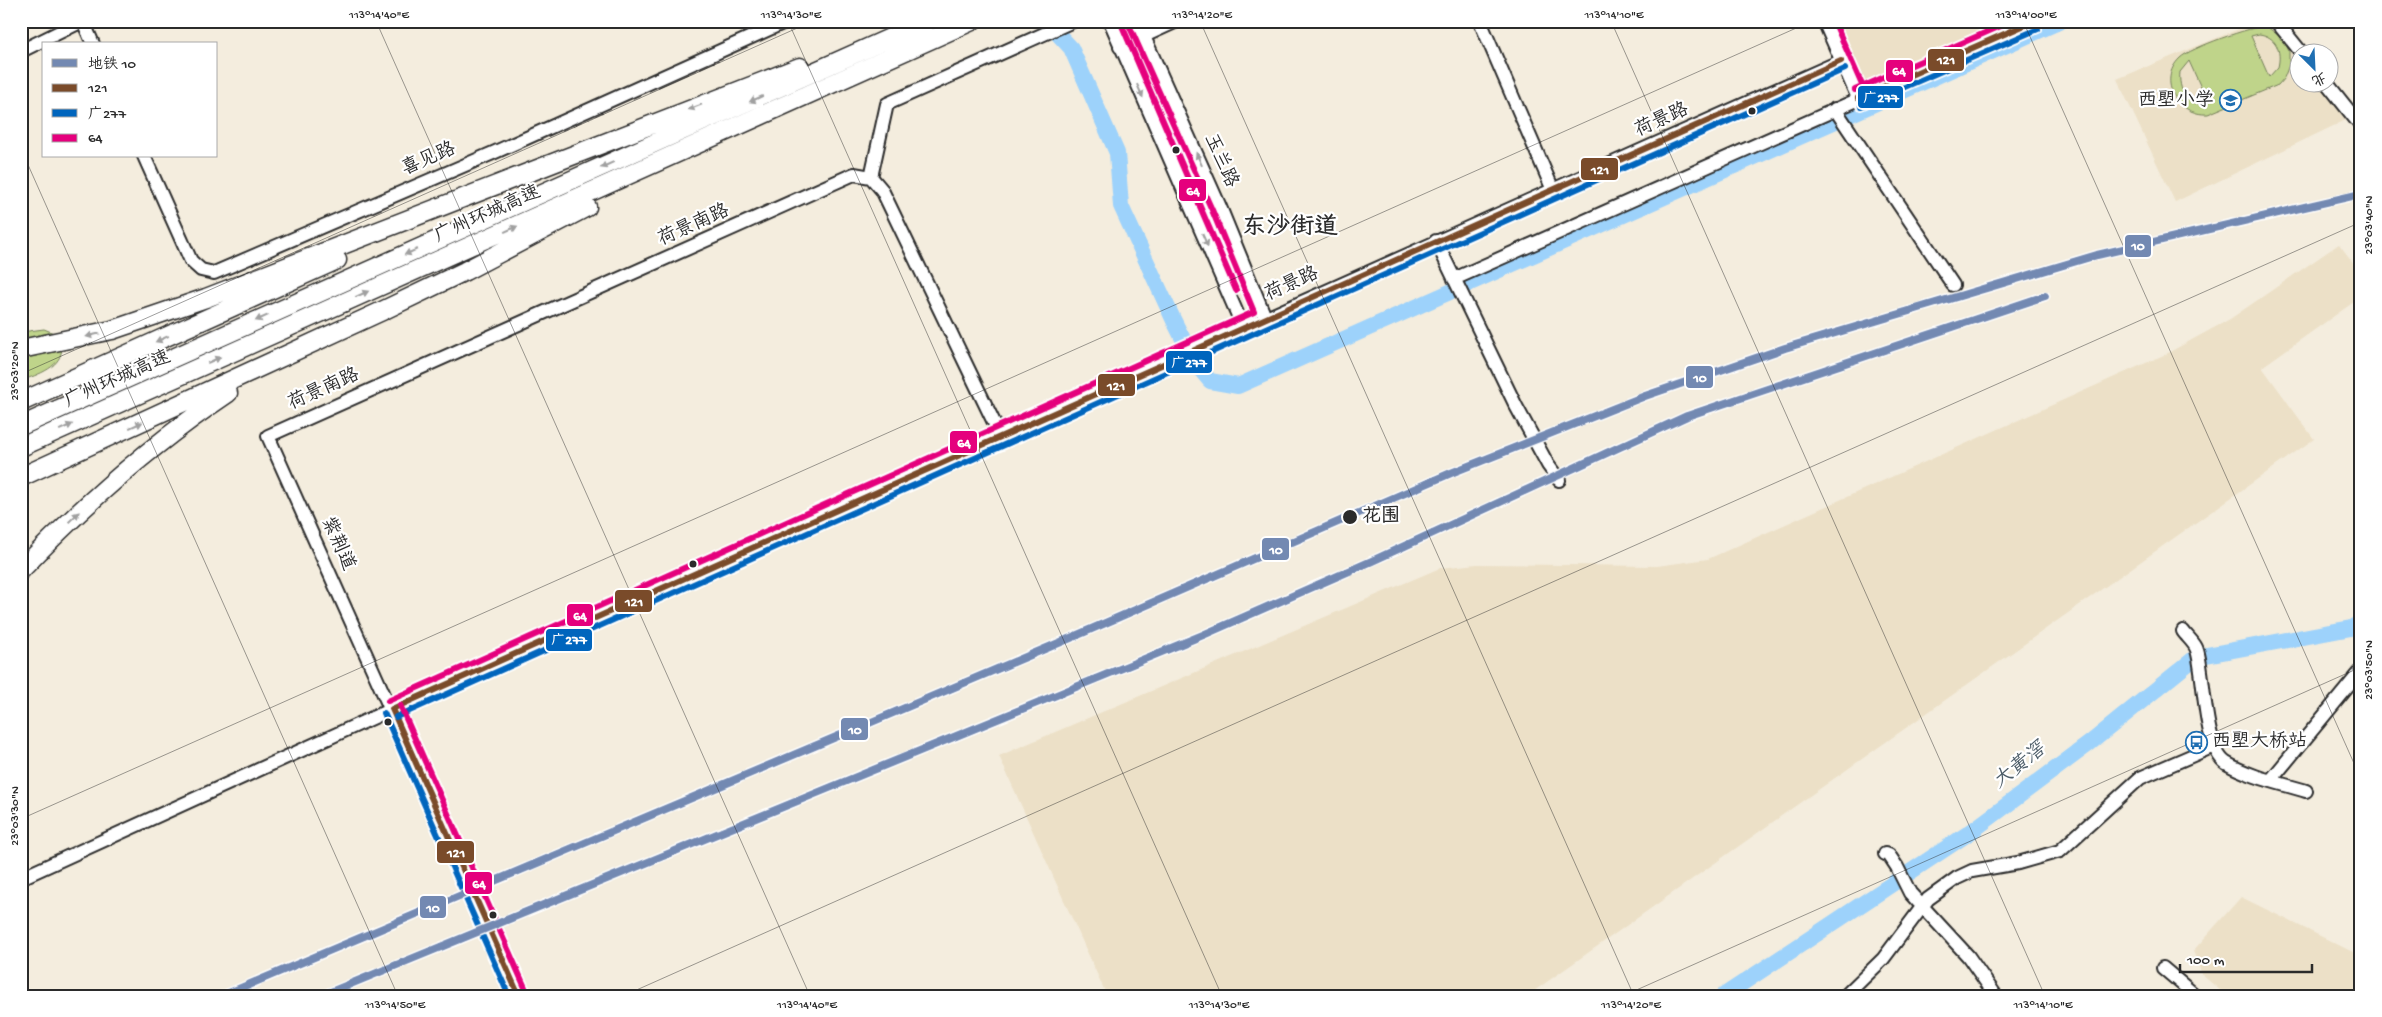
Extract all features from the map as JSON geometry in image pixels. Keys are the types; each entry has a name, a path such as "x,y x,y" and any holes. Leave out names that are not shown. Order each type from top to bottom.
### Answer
{"highway":[{"path":"21,348 74,340 112,330 206,298 920,21"},
{"name":"广州环城高速","path":"21,426 928,21"},
{"name":"广州环城高速","path":"21,447 894,58 972,21"},
{"path":"21,477 311,345 465,271 729,134 894,58"},
{"path":"21,402 566,158"},
{"path":"21,570 102,490 157,443 239,385 311,345"}],"street":[{"path":"21,52 83,21 92,42"},
{"name":"喜见路","path":"145,158 190,261 201,270 214,273 494,153 786,21"},
{"path":"1001,437 882,190 871,177 887,104 1073,21"},
{"path":"1110,21 1243,327"},
{"name":"玉兰路","path":"1136,21 1216,199 1265,317"},
{"path":"1120,46 1178,21"},
{"path":"1480,21 1553,190"},
{"path":"1824,21 1858,98"},
{"path":"1454,280 1858,98 2035,21"},
{"path":"2276,21 2293,42"},
{"name":"荷景路","path":"21,878 392,709 1265,317 1841,61"},
{"path":"2334,92 2361,126"},
{"path":"1835,109 1953,285"},
{"name":"荷景南路","path":"268,436 854,174 871,177"},
{"path":"1436,241 1463,300 1540,451 1559,480"},
{"name":"紫荆道","path":"268,436 519,996"},
{"path":"2183,631 2196,647 2201,670 2200,676 2217,753 2226,762 2270,780 2306,791"},
{"path":"2270,780 2361,671"},
{"path":"1845,996 1883,959 1922,905 1936,892 1965,873 2041,858 2060,850 2140,778 2214,746"},
{"path":"1885,854 1889,855 1906,884 1922,905 1968,956 1996,996"},
{"path":"2163,968 2196,996"}],"shaded area":[{"path":"1824,21 2034,21 1858,98"},
{"name":"西塱小学","path":"2258,21 2270,22 2290,47 2290,92 2326,92 2348,119 2175,202 2117,79"},
{"path":"2339,244 2361,273 2361,297 2262,367 2314,439 1527,996 1107,996 999,756 1440,568 1477,564 1657,566 1708,559 2166,354 2230,319"},
{"path":"2241,897 2361,956 2361,996 2227,996 2202,975 2193,951"}],"green space":[{"path":"2266,26 2283,39 2289,51 2289,65 2284,78 2278,85 2208,114 2197,113 2180,103 2170,86 2170,77 2173,67 2180,58 2208,43","holes":["2265,35 2274,41 2278,50 2278,67 2269,77 2251,36","2189,61 2208,103 2194,103 2182,91 2180,72"]},
{"path":"44,329 54,333 62,345 61,353 54,365 42,373 21,381 21,332"}],"waterway":[{"path":"1058,34 1071,48 1117,153 1121,206 1195,363 1210,381 1238,386 2061,21"},
{"name":"大黄滘","path":"1723,996 1972,831 2090,743 2196,657 2351,628 2361,622"}],"metro line":[{"name":"10","path":"222,996 1073,637 1451,473 1645,396 1785,348 2097,255 2361,194"},
{"name":"10","path":"321,996 1203,635 1372,561 1687,416 2045,296"}],"transit line":[{"name":"64","path":"1120,21 1236,290"},
{"name":"64","path":"1834,21 1866,94"},
{"name":"64","path":"1855,90 2012,21"},
{"name":"121","path":"1858,98 2034,21"},
{"name":"64","path":"388,701 1254,312 1212,210 1129,25"},
{"name":"广277","path":"1861,106 2038,29"},
{"name":"121","path":"392,709 1841,61"},
{"name":"广277","path":"396,717 1845,69"},
{"name":"64","path":"400,705 527,992"},
{"name":"121","path":"392,709 519,996"},
{"name":"广277","path":"384,713 509,996"}],"place":[{"name":"西塱小学","path":"2230,101"},
{"name":"花围","path":"1350,517"},
{"name":"西塱大桥站","path":"2196,742"}],"district":[{"name":"东沙街道","path":"1290,228"}]}
